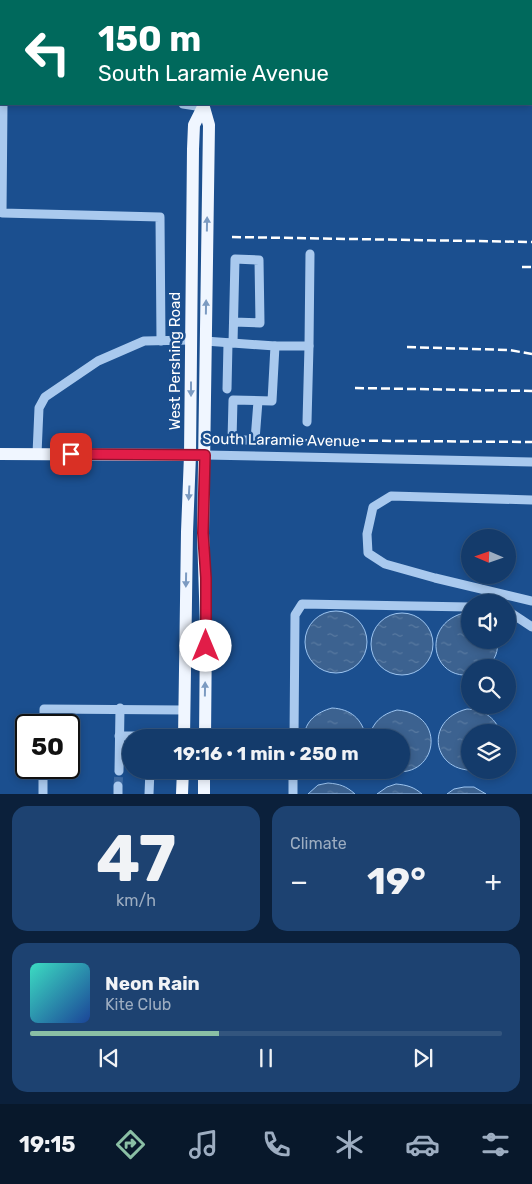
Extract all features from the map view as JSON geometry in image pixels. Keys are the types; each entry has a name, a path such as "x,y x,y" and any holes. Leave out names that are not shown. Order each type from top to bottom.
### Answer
{"main road":[{"name":"West Pershing Road","path":"184,729 194,125 203,105"},
{"name":"West Pershing Road","path":"203,105 209,125 203,533 206,628 204,729"},
{"path":"191,340 205,341"},
{"name":"South Laramie Avenue","path":"0,454 205,455"},
{"path":"182,794 183,779"},
{"path":"204,779 204,794"}],"street":[{"path":"3,105 2,213 160,217 161,341"},
{"path":"307,422 310,254"},
{"path":"227,389 234,322 235,259 259,260 260,323 234,322"},
{"path":"37,454 40,408 45,397 98,361 144,341 191,340"},
{"path":"205,341 275,346 309,346"},
{"path":"258,401 255,440 232,440 233,400 272,401 275,346"},
{"name":"South Laramie Avenue","path":"205,455 532,462"},
{"path":"532,500 391,496 373,507 367,534 368,553 385,564 532,601"},
{"path":"294,729 295,615 302,604 461,607"},
{"path":"516,616 532,627"},
{"path":"44,714 44,709 120,708 184,710"},
{"path":"119,771 120,708"},
{"path":"43,794 44,779"},
{"path":"149,794 150,779"},
{"path":"293,779 293,794"}],"water":[{"path":"336,611 348,613 358,620 365,630 367,642 365,654 358,664 348,671 336,673 324,671 314,664 307,654 305,642 307,630 314,620 324,613"},
{"path":"402,613 414,615 424,622 431,632 433,644 431,656 424,666 414,673 402,675 390,673 380,666 373,656 371,644 373,632 380,622 390,615"},
{"path":"461,614 461,649 497,649 493,659 461,659 461,674 447,669 440,660 436,650 441,628 450,619"},
{"path":"332,708 345,710 355,716 363,729 306,729 309,722 321,712"},
{"path":"397,710 414,714 425,723 430,734 431,747 426,758 417,767 410,770 410,729 372,729 379,719"},
{"path":"461,712 461,714 485,714 496,724 461,724 461,769 450,764 442,755 439,745 439,734 444,724 453,715"},
{"path":"328,783 343,786 355,794 308,794 318,785"},
{"path":"396,784 410,787 422,794 377,794 387,787"},
{"path":"474,787 486,794 447,794 454,789"}],"tunnel":[{"path":"118,786 119,771"}],"railway":[{"path":"232,237 532,242"},
{"path":"522,267 532,267"},
{"path":"407,347 509,350 532,354"},
{"path":"355,388 532,391"},
{"path":"278,440 532,442"}],"route":[{"path":"71,454 205,455 203,533 206,578 206,646"}]}
